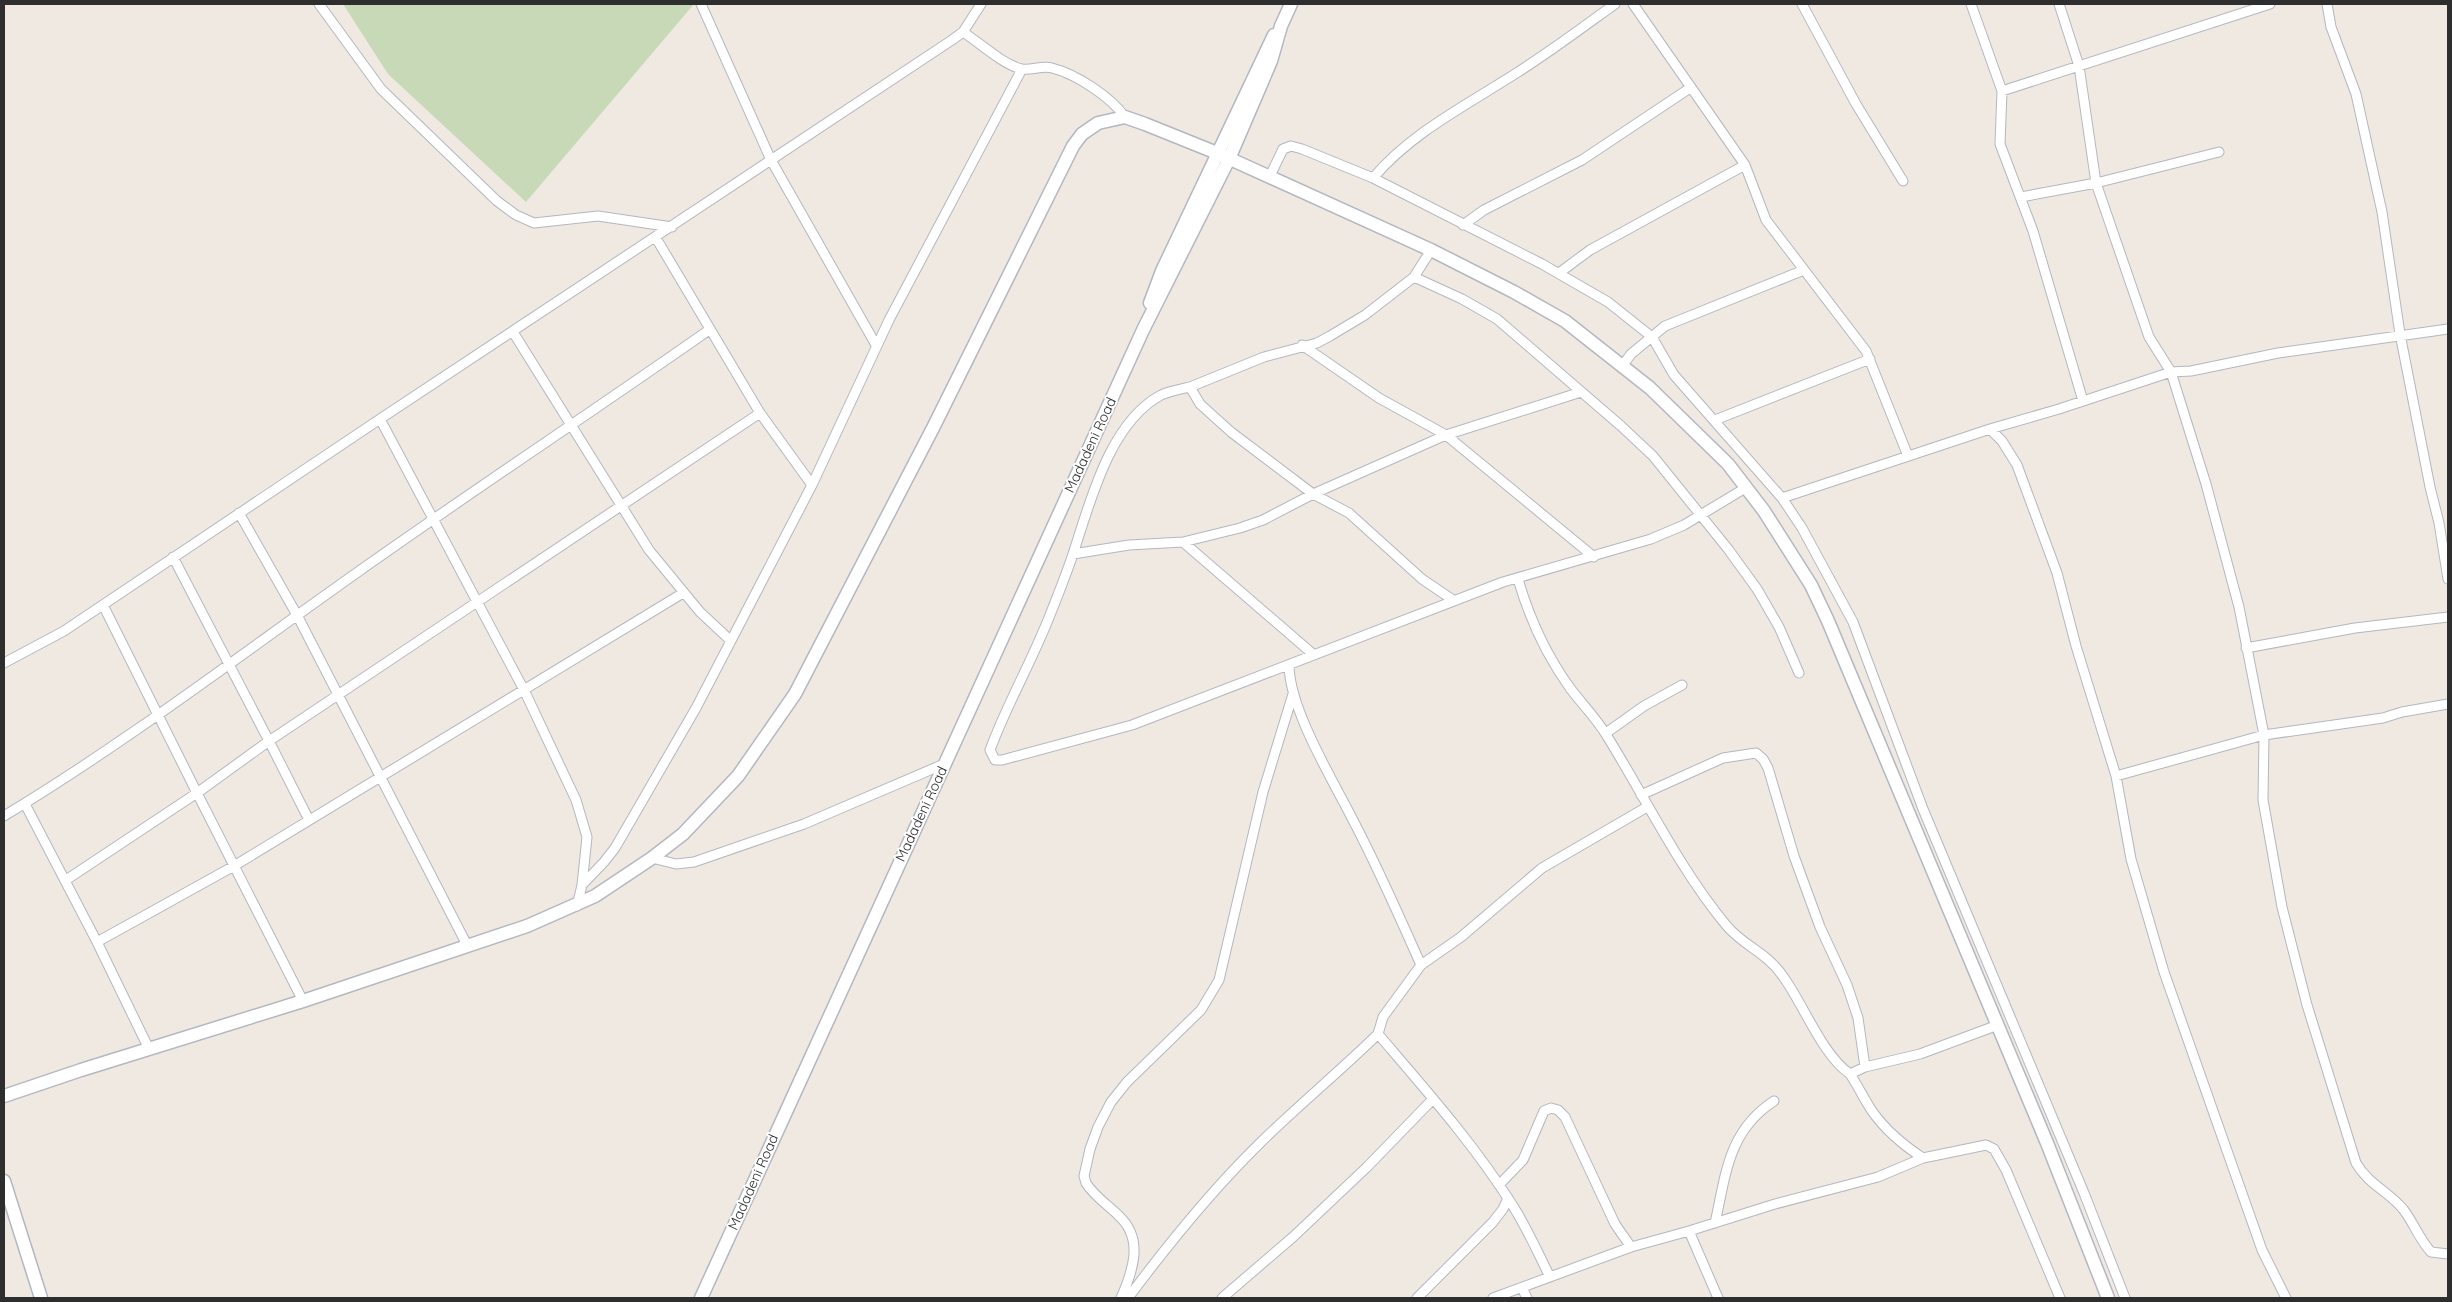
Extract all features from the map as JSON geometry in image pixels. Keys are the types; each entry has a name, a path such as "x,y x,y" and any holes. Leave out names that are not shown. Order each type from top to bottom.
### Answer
{"street":[{"path":"319,4 381,89 497,201 516,215 534,223 598,216 672,227"},
{"path":"701,4 771,160 876,345"},
{"path":"4,663 64,631 963,32 981,4"},
{"name":"Madadeni Road","path":"1142,330 1162,271 1265,51 1281,26 1291,4"},
{"path":"1373,178 1390,158 1409,141 1520,71 1615,4"},
{"path":"1633,4 1745,165 1766,220 1850,328 1870,359 1908,456"},
{"path":"1802,4 1856,104 1903,181"},
{"path":"1971,4 2002,91 2000,144 2021,196 2083,401"},
{"path":"2059,4 2079,66 2092,167 2096,183 2149,337 2171,372 2206,484 2238,607 2264,735 2264,800 2282,907 2307,1005 2356,1162 2370,1182 2402,1208 2418,1237 2431,1252 2448,1254"},
{"path":"2002,91 2270,4"},
{"path":"2327,4 2331,27 2356,94 2382,212 2400,334 2439,523 2448,579"},
{"name":"Madadeni Road","path":"701,1298 1142,330 1229,159 1271,61 1281,26"},
{"path":"963,32 1022,69 1050,67 1057,70 1105,96 1125,117 1217,153 1431,250 1566,321 1668,405 1728,464 1747,487 1811,585 1828,621 1998,1025 2108,1298"},
{"path":"582,885 604,862 630,823 696,708 812,485 876,345 1022,69"},
{"path":"1463,225 1484,210 1582,160 1690,88"},
{"path":"4,1096 303,1001 577,906 652,858 683,834 738,776 795,694 952,391 1073,146 1088,129 1098,123 1125,117"},
{"path":"1269,178 1280,151 1291,146 1333,160 1373,178 1559,274 1608,302 1652,337 1674,376 1715,420 1782,498 1802,528 1853,622 1923,808 2042,1092 2125,1298"},
{"path":"2021,196 2096,183 2219,152"},
{"path":"1559,274 1590,250 1745,165"},
{"path":"656,238 760,413 812,485"},
{"path":"1431,250 1414,277 1365,315 1317,343 1302,345 1264,357 1190,387 1169,392 1150,403 1135,417 1119,439 1092,491 1073,554 1049,616 990,750 995,760 1002,760 1132,725 1289,666 1314,654 1453,600 1504,582 1652,539 1702,515 1747,487"},
{"path":"1623,366 1631,354 1657,331 1674,322 1804,270"},
{"path":"1414,277 1462,299 1497,319 1653,456 1702,515 1757,589 1778,627 1799,673"},
{"path":"1782,498 1990,429 2171,372 2191,370 2278,353 2349,344 2400,334 2448,329"},
{"path":"4,816 51,788 230,665 433,518 573,426 709,330"},
{"path":"513,332 649,550 683,593 730,640"},
{"path":"1302,345 1379,398 1446,435 1594,557"},
{"path":"1715,420 1870,359"},
{"path":"1190,387 1200,404 1212,417 1313,494 1349,513 1422,579 1453,600"},
{"path":"1073,554 1129,545 1183,542 1240,528 1263,520 1313,494 1446,435 1581,392"},
{"path":"66,880 197,793 338,694 479,602 760,413"},
{"path":"380,419 479,602 524,690 576,800 585,826 587,849 577,906"},
{"path":"1990,429 2002,440 2017,465 2057,573 2076,646 2116,776 2131,859 2164,972 2262,1250 2286,1298"},
{"path":"239,513 297,615 468,945"},
{"path":"1183,542 1314,654"},
{"path":"173,557 309,820"},
{"path":"1518,579 1549,655 1570,688 1606,733 1647,807 1717,913 1736,936 1762,953 1782,975 1829,1052 1842,1069 1850,1074 1871,1110 1886,1129 1902,1144 1923,1158"},
{"path":"97,942 234,866 683,593"},
{"path":"103,605 234,866 272,936 303,1001"},
{"path":"2246,648 2355,628 2448,617"},
{"path":"1289,666 1293,694 1302,716 1390,895 1421,966"},
{"path":"1606,733 1644,706 1682,685"},
{"path":"1121,1298 1134,1264 1134,1242 1132,1233 1126,1223 1086,1183 1084,1176 1090,1149 1098,1127 1111,1102 1127,1082 1201,1010 1219,980 1263,792 1293,694"},
{"path":"2116,776 2264,735 2383,718 2402,712 2448,704"},
{"path":"1641,795 1722,758 1756,753 1763,759 1773,783 1794,856 1820,927 1846,985 1858,1018 1865,1067"},
{"path":"652,858 676,864 694,862 804,824 944,764"},
{"path":"25,804 66,880 149,1049"},
{"path":"1128,1298 1180,1230 1220,1184 1261,1142 1378,1034 1383,1017 1421,966 1461,937 1542,868 1647,807"},
{"path":"1850,1074 1865,1067 1920,1054 1998,1025"},
{"path":"1378,1034 1434,1099 1499,1185 1529,1233 1550,1277"},
{"path":"2026,1097 2042,1092"},
{"path":"1222,1298 1293,1237 1367,1167 1434,1099"},
{"path":"1715,1223 1730,1156 1737,1137 1761,1109 1774,1101"},
{"path":"1499,1185 1523,1160 1544,1111 1551,1108 1558,1110 1566,1117 1615,1224 1631,1247"},
{"path":"1493,1298 1631,1247 1775,1204 1878,1177 1923,1158 1986,1145 1994,1149 2006,1170 2060,1298"},
{"path":"4,1181 41,1298"},
{"path":"1417,1298 1493,1222 1503,1209 1508,1198"},
{"path":"1689,1231 1718,1298"},
{"path":"1710,1298 1711,1285"},
{"path":"1522,1288 1527,1298"}],"green space":[{"path":"343,4 694,4 526,202 388,74"}]}
